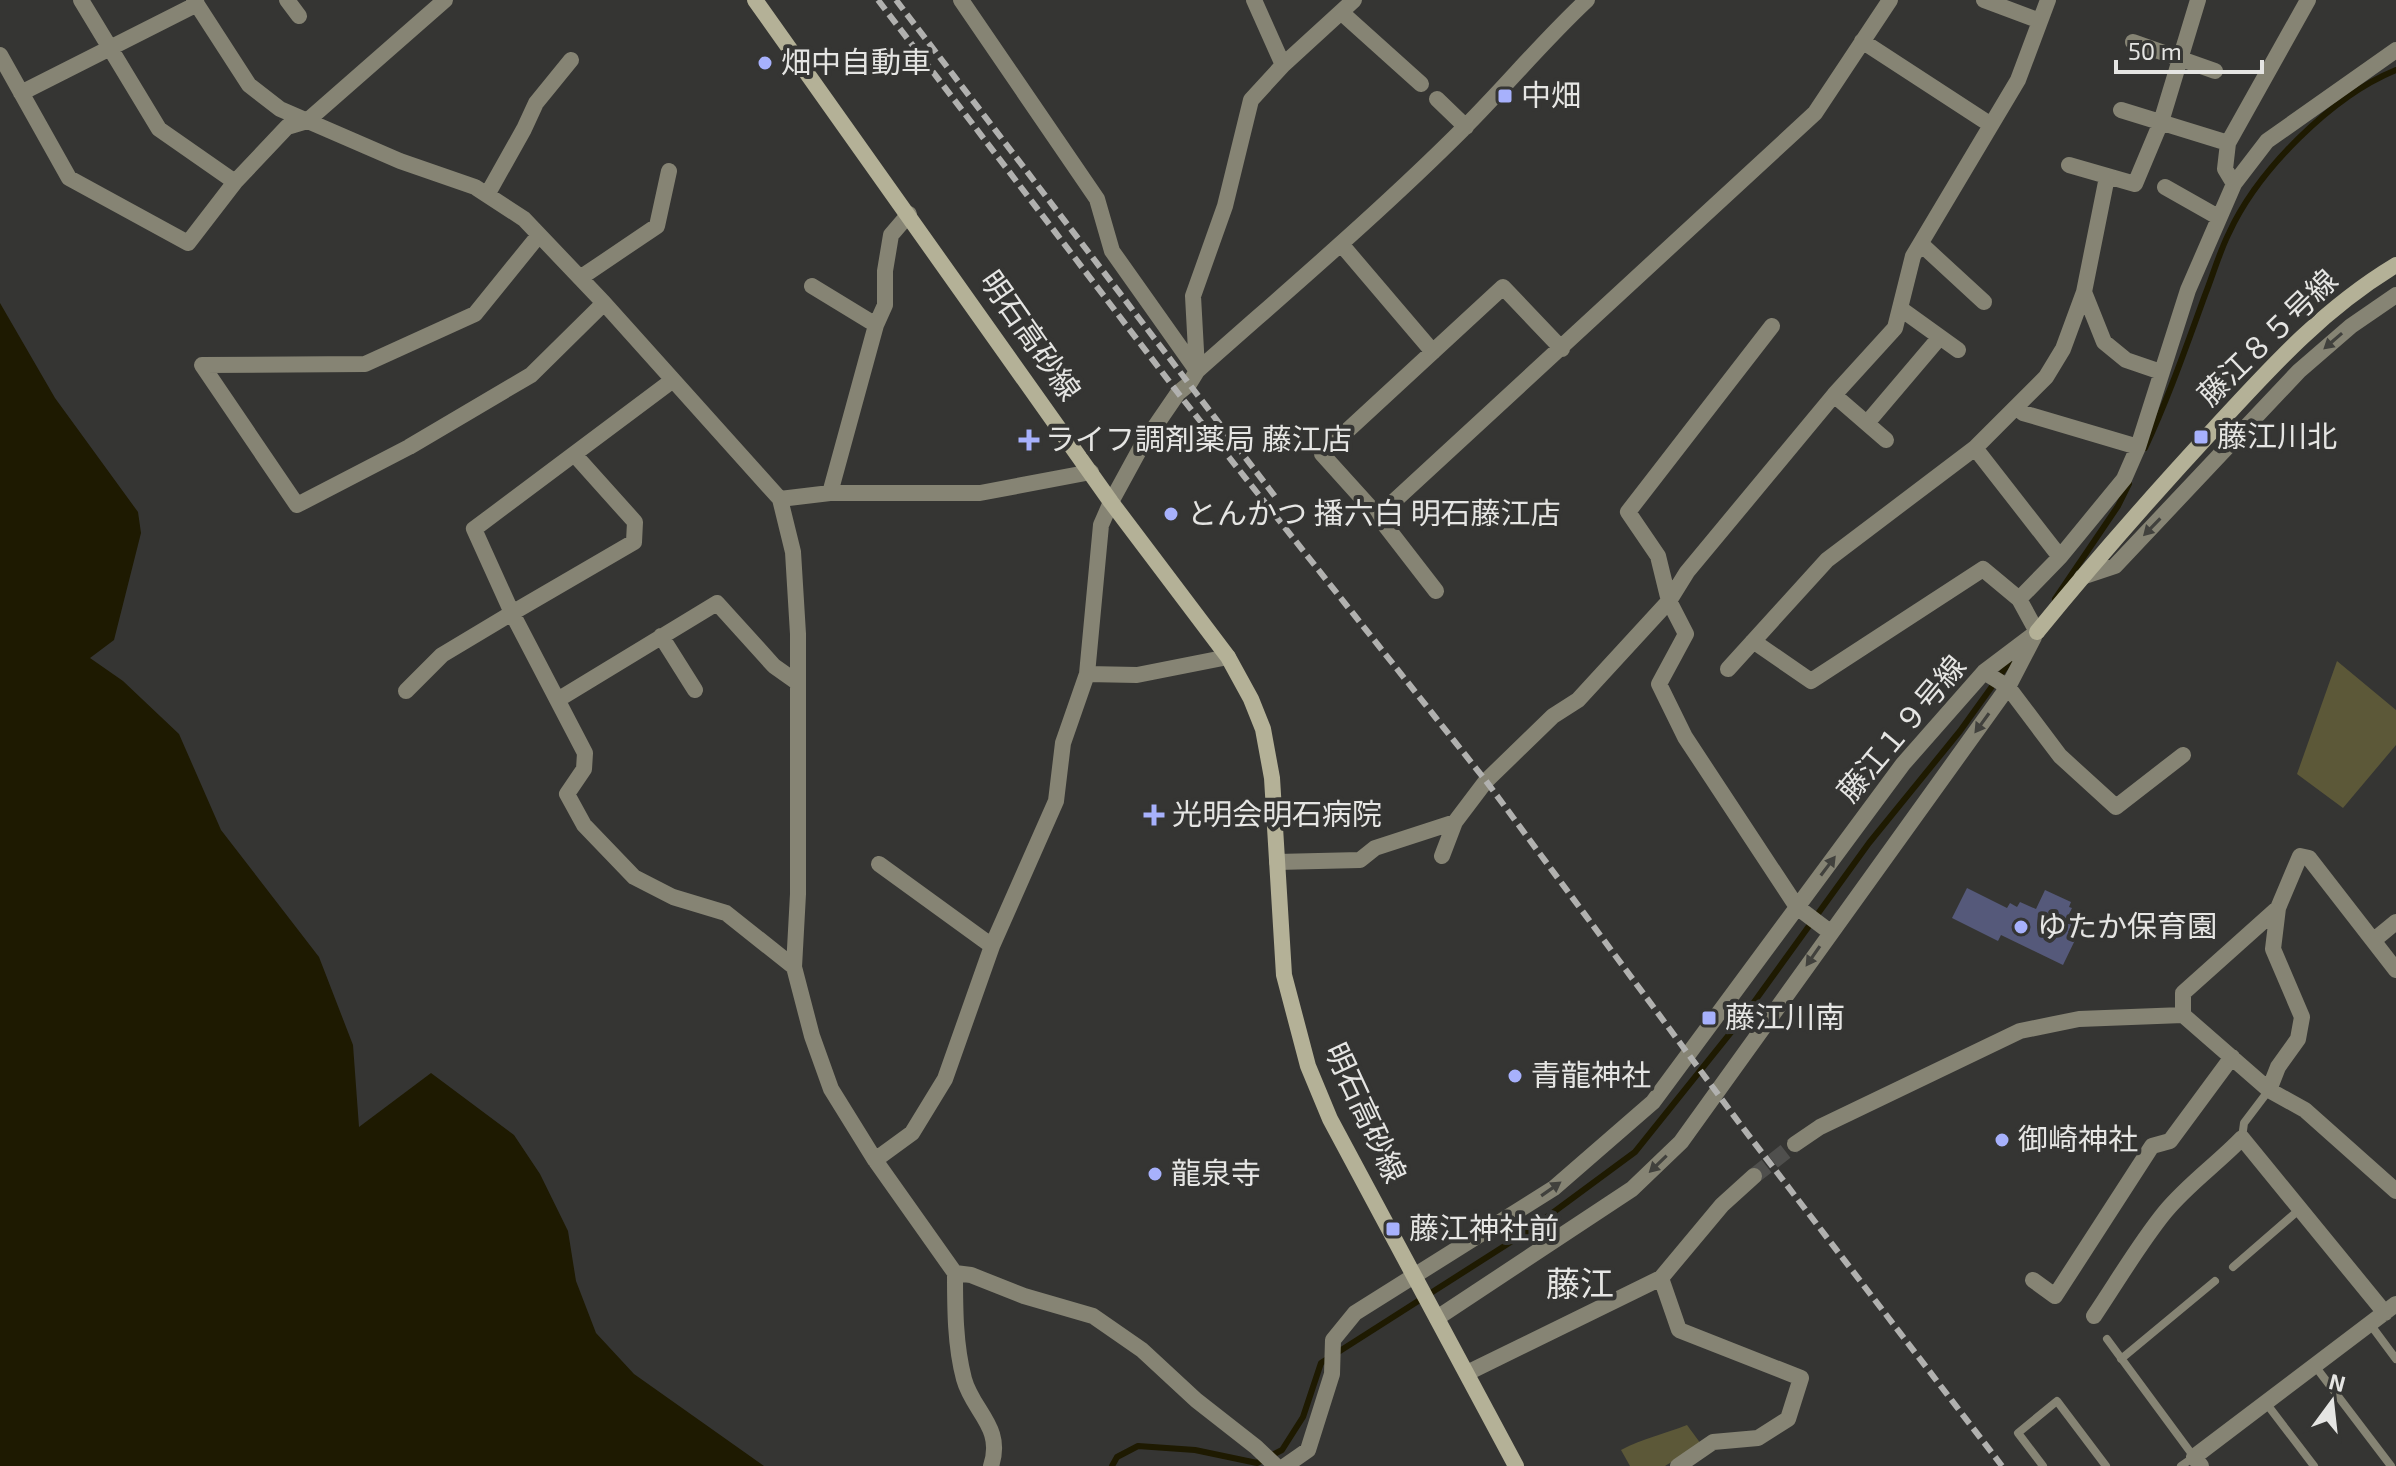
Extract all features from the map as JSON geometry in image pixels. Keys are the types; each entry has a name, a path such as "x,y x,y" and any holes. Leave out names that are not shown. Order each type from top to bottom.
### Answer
{"main road":[{"name":"明石高砂線","path":"755,0 1111,502 1228,657 1263,729 1272,778 1284,975 1308,1066 1330,1119 1516,1466"},
{"name":"藤江８５号線","path":"2037,632 2186,459 2322,317 2396,265"}],"street":[{"path":"81,0 159,129 235,182"},
{"path":"287,0 299,16"},
{"path":"0,55 69,178 188,243 235,182 287,127 307,121 445,0"},
{"path":"961,0 1097,199 1112,251 1197,371"},
{"path":"1254,0 1283,65"},
{"path":"1197,371 1193,296 1225,206 1251,100 1283,65 1354,0"},
{"path":"875,1160 912,1133 944,1083 992,946 1056,801 1063,743 1087,674 1101,525 1141,447 1197,371 1341,244 1466,127 1552,32 1587,0"},
{"path":"1378,516 1815,113 1890,0"},
{"path":"1984,0 2040,21"},
{"path":"1442,856 1455,822 1486,781 1553,716 1578,700 1669,601 1687,572 1834,395 1895,328 1913,256 2018,80 2048,0"},
{"path":"2069,165 2135,184 2161,122 2198,0"},
{"path":"2234,184 2225,169 2228,143 2308,0"},
{"path":"21,93 195,2 249,85 280,109 400,161 475,187 524,219 780,499 793,552 798,634 798,894 794,967 812,1036 831,1089 875,1160 955,1273 955,1325 964,1381 992,1429 995,1456 991,1466"},
{"path":"1342,13 1421,84"},
{"path":"1862,41 1991,125"},
{"path":"2133,42 2215,71"},
{"path":"2019,599 2060,557 2124,479 2138,447 2188,290 2234,184 2267,141 2396,50"},
{"path":"487,195 536,103 571,60"},
{"path":"1437,99 1466,127"},
{"path":"2121,110 2228,143"},
{"path":"580,278 657,226 669,171"},
{"path":"1728,669 1827,560 1975,448 2046,377 2063,349 2084,292 2107,177"},
{"path":"2165,187 2218,217"},
{"path":"830,493 876,325 885,305 885,271 891,235 909,214"},
{"path":"539,235 475,314 365,364 202,365 297,505 409,447 531,375 604,303"},
{"path":"1341,244 1433,352"},
{"path":"1921,244 1984,302"},
{"path":"812,286 876,325"},
{"path":"1436,591 1378,516 1322,454 1503,287 1562,349"},
{"path":"2084,292 2104,342 2126,360 2161,372"},
{"path":"2082,577 2115,566 2299,371 2351,326 2396,295"},
{"path":"1901,309 1958,350"},
{"path":"1772,326 1628,512 1658,556 1669,601 1686,634 1659,684 1685,737 1797,907 1830,932"},
{"path":"1867,423 1940,337"},
{"path":"673,380 474,529 512,613 585,753 584,769 567,794 584,825 634,877 673,897 726,913 794,967"},
{"path":"1834,395 1886,440"},
{"path":"2016,407 2023,413 2138,447"},
{"path":"1975,448 2060,557"},
{"path":"406,691 442,655 634,542 635,522 574,454"},
{"path":"780,499 830,493 980,493 1091,472"},
{"path":"1434,1313 1632,1189 1681,1142 2008,687 2037,632 2019,599 1983,569 1811,681 1753,641"},
{"path":"559,699 717,603 774,666 798,683"},
{"name":"藤江１９号線","path":"1285,1466 1308,1450 1332,1374 1333,1340 1355,1313 1417,1281 1554,1188 1653,1102 1903,764 1984,672 2037,632"},
{"path":"661,636 695,690"},
{"path":"1087,674 1137,675 1228,657"},
{"path":"1984,672 2008,687 2060,756 2116,807 2183,755"},
{"path":"1277,862 1360,860 1375,848 1455,822"},
{"path":"2269,1090 2278,1067 2298,1039 2302,1017 2273,949 2278,908 2300,856 2309,858 2396,970"},
{"path":"879,864 992,946"},
{"path":"2183,1015 2183,993 2278,908"},
{"path":"2374,940 2396,922"},
{"path":"1795,1144 1820,1127 2020,1031 2079,1019 2183,1015 2269,1090 2305,1110 2396,1191"},
{"path":"2033,1280 2055,1296 2152,1146 2170,1141 2232,1057"},
{"path":"2094,1316 2164,1213 2189,1185 2214,1167 2242,1138 2300,1209 2391,1308 2266,1402 2192,1463"},
{"path":"1467,1373 1661,1278 1722,1205 1754,1176"},
{"path":"955,1273 971,1275 1024,1296 1093,1316 1142,1350 1196,1400 1276,1466"},
{"path":"1661,1278 1679,1330 1801,1378 1788,1419 1758,1438 1713,1442 1678,1466"}],"lane":[{"path":"2242,1138 2244,1123 2269,1090"},
{"path":"2233,1267 2300,1209"},
{"path":"2121,1359 2215,1281"},
{"path":"2370,1324 2396,1359"},
{"path":"2107,1339 2192,1463"},
{"path":"2315,1365 2391,1466"},
{"path":"2043,1466 2018,1433 2057,1401 2106,1466"},
{"path":"2266,1402 2314,1466"}],"shaded area":[{"path":"0,303 55,398 138,512 141,533 114,640 90,658 123,681 179,734 221,830 319,957 353,1045 359,1127 431,1073 514,1135 540,1174 568,1231 576,1281 596,1333 634,1374 764,1466 0,1466"},
{"path":"2337,661 2396,710 2396,745 2343,808 2297,774"},
{"path":"1687,1425 1701,1444 1665,1466 1630,1466 1621,1450 1646,1439"}],"building":[{"path":"1967,888 2007,908 2010,903 2017,907 2020,902 2036,909 2045,890 2071,902 2069,914 2075,917 2068,932 2077,936 2063,965 2001,935 1998,941 1952,918"}],"waterway":[{"path":"2145,448 2222,248 2242,209 2278,161 2323,116 2372,82 2396,70"},
{"path":"2055,599 2118,506 2129,484"},
{"path":"1112,1466 1117,1457 1138,1446 1195,1450 1257,1463 1282,1450 1303,1417 1321,1363 1528,1231 1635,1152 1744,1016 1869,843 1960,731 2011,660"}],"tunnel":[{"path":"1754,1176 1795,1144"}],"railway":[{"path":"878,0 1178,393 1486,781 1740,1124 2002,1466"},
{"path":"896,0 1277,499"}],"place":[{"name":"畑中自動車","path":"765,63"},
{"name":"中畑","path":"1505,96"},
{"name":"藤江川北","path":"2201,437"},
{"name":"ライフ調剤薬局 藤江店","path":"1029,440"},
{"name":"とんかつ 播六白 明石藤江店","path":"1171,514"},
{"name":"光明会明石病院","path":"1154,815"},
{"name":"ゆたか保育園","path":"2021,927"},
{"name":"藤江川南","path":"1709,1018"},
{"name":"青龍神社","path":"1515,1076"},
{"name":"御崎神社","path":"2002,1140"},
{"name":"龍泉寺","path":"1155,1174"},
{"name":"藤江神社前","path":"1393,1229"}],"district":[{"name":"藤江","path":"1580,1284"}]}
